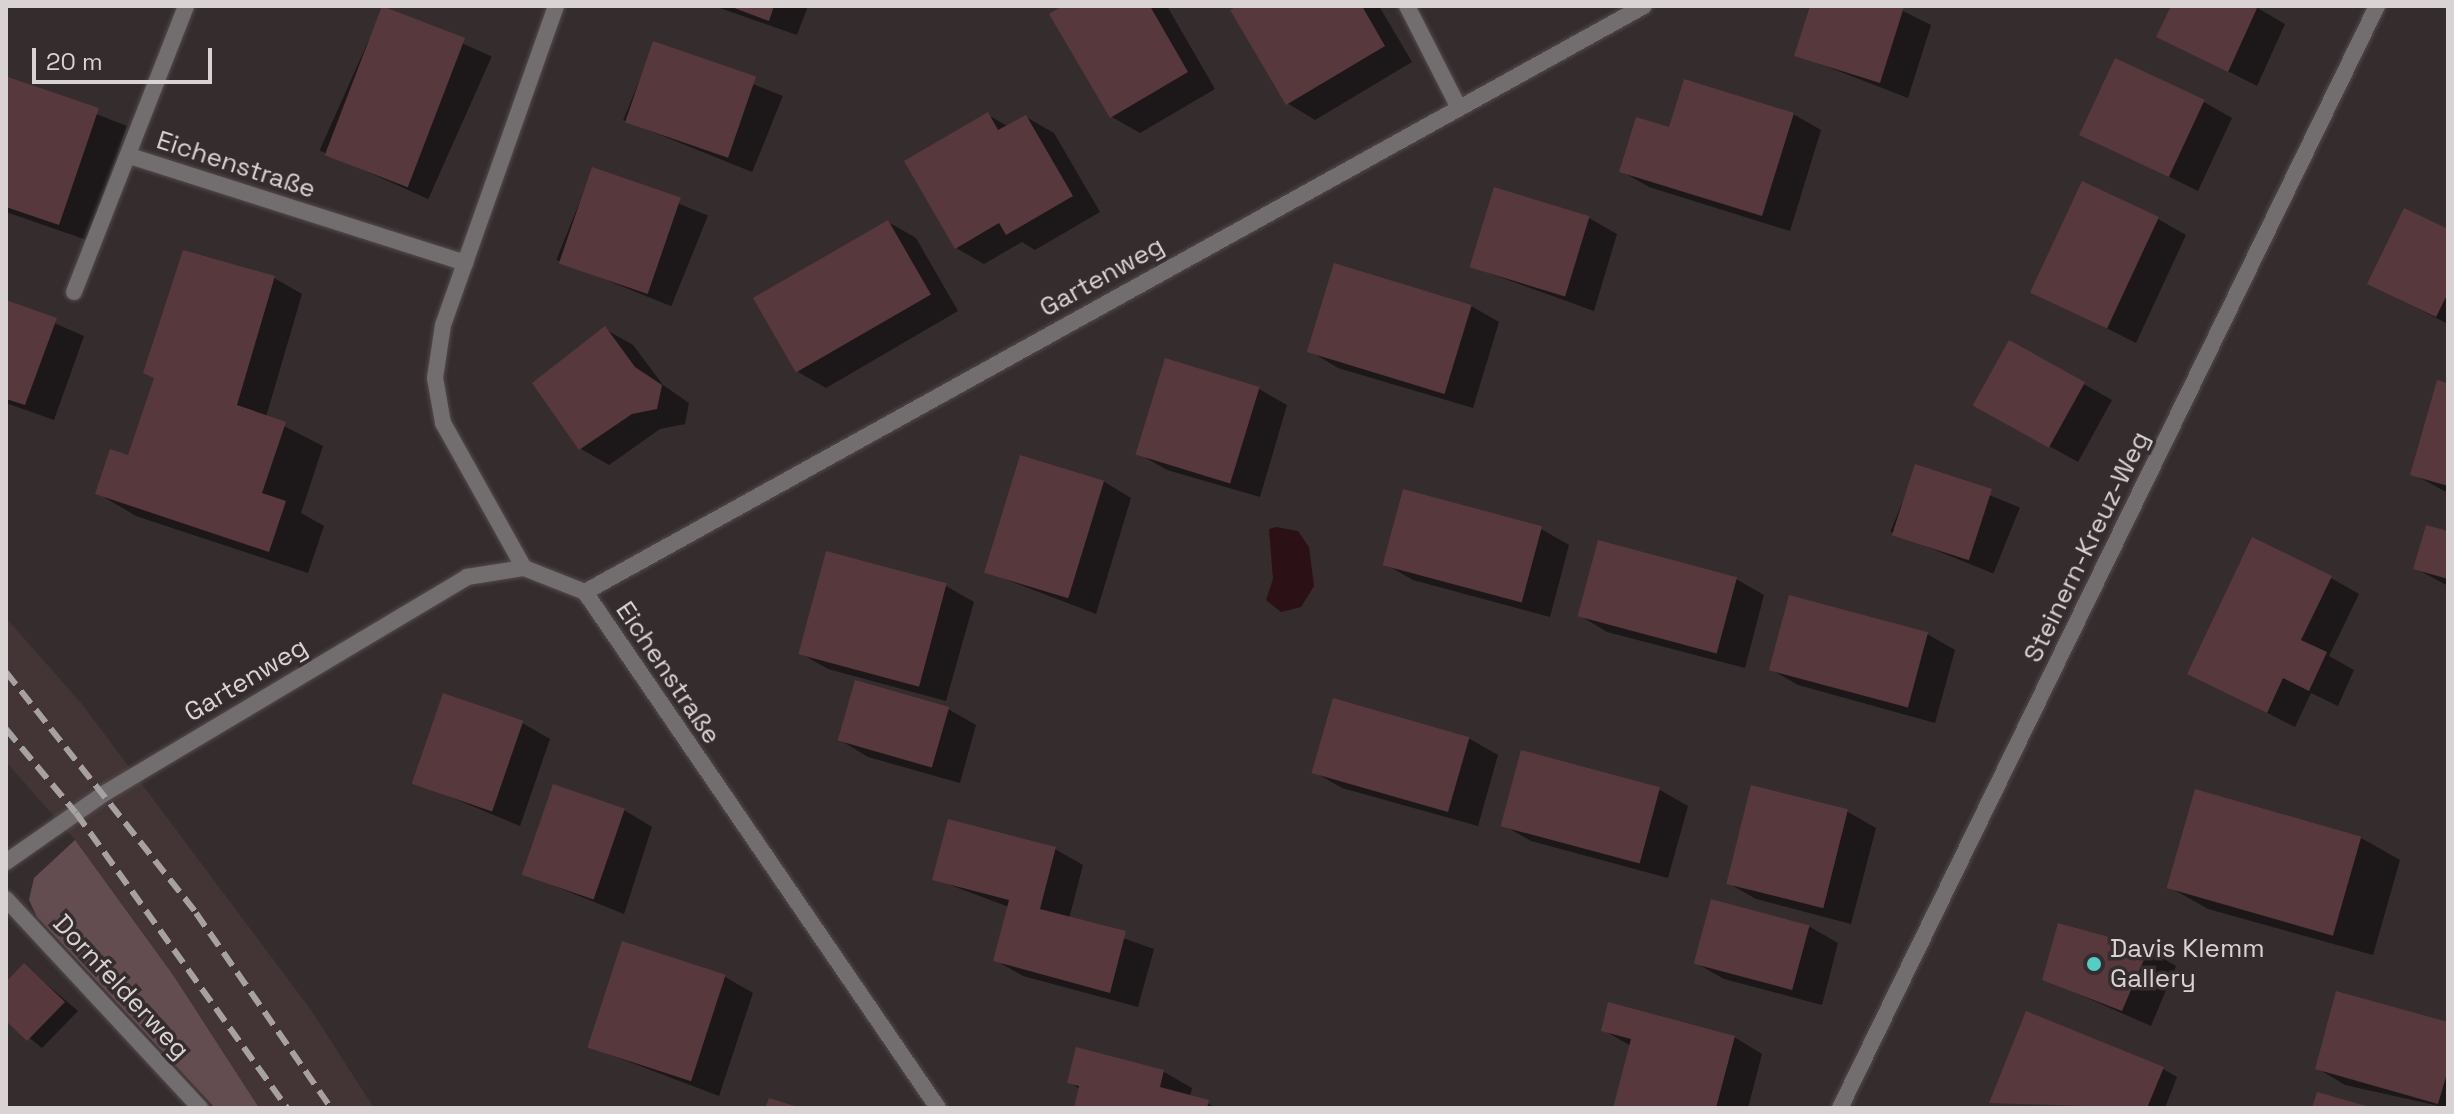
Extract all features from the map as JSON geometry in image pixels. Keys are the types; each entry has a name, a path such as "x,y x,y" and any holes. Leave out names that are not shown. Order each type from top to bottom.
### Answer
{"street":[{"name":"Eichenstraße","path":"74,292 130,156 186,6"},
{"path":"524,568 443,423 435,378 443,325 556,6"},
{"path":"1407,6 1458,106"},
{"name":"Gartenweg","path":"585,592 1458,106 1644,6"},
{"name":"Steinern-Kreuz-Weg","path":"1840,1108 2377,6"},
{"name":"Eichenstraße","path":"130,156 465,263"},
{"name":"Eichenstraße","path":"524,568 585,592 938,1108"},
{"name":"Gartenweg","path":"6,862 105,793 467,577 524,568"},
{"name":"Dornfelderweg","path":"6,899 200,1108"}],"shaded area":[{"path":"1276,527 1298,531 1309,547 1314,586 1301,607 1281,612 1266,600 1273,579 1269,529"},
{"path":"6,618 82,704 311,1010 374,1108 215,1108 37,917 29,900 34,878 75,840 6,762"},
{"path":"75,840 173,975 259,1108 215,1108 37,917 29,900 34,878"}],"building":[{"path":"382,6 465,38 408,187 325,155"},
{"path":"729,6 774,6 769,21"},
{"path":"1062,6 1150,6 1188,72 1110,118 1049,14"},
{"path":"1237,6 1362,6 1385,46 1286,105 1230,10"},
{"path":"1810,6 1904,7 1880,83 1794,56"},
{"path":"2171,6 2258,6 2228,72 2156,37"},
{"path":"653,41 756,76 728,158 625,122"},
{"path":"2115,58 2205,100 2169,177 2079,135"},
{"path":"8,77 99,108 59,225 6,207"},
{"path":"1684,79 1794,113 1762,216 1619,172 1636,117 1669,127"},
{"path":"988,112 998,130 1026,115 1073,196 1006,235 999,223 955,249 904,161"},
{"path":"592,167 681,198 648,294 559,263"},
{"path":"2082,181 2159,217 2107,328 2030,292"},
{"path":"1494,187 1590,216 1565,297 1469,267"},
{"path":"2404,208 2448,229 2448,293 2436,317 2367,284"},
{"path":"888,220 931,294 796,372 753,298"},
{"path":"183,250 275,276 237,405 286,422 262,493 286,501 269,552 95,494 110,449 128,455 154,378 143,373"},
{"path":"1334,263 1472,305 1445,394 1307,352"},
{"path":"6,300 57,318 25,405 6,399"},
{"path":"605,326 635,367 662,385 657,409 632,414 579,450 532,383"},
{"path":"2009,340 2085,382 2049,448 1973,406"},
{"path":"1165,358 1260,387 1230,484 1135,455"},
{"path":"2437,380 2448,383 2448,486 2410,475"},
{"path":"1020,455 1104,481 1068,598 984,573"},
{"path":"1915,464 1992,489 1969,560 1892,535"},
{"path":"1403,489 1542,526 1522,603 1383,565"},
{"path":"2426,525 2448,531 2448,579 2413,569"},
{"path":"2252,537 2332,576 2301,640 2327,652 2309,691 2283,678 2267,713 2187,674"},
{"path":"1598,540 1737,577 1717,654 1578,616"},
{"path":"826,551 947,583 919,687 798,654"},
{"path":"1789,595 1928,632 1908,708 1769,670"},
{"path":"855,680 949,707 932,768 838,741"},
{"path":"443,693 523,721 492,811 412,784"},
{"path":"1333,698 1469,737 1448,812 1312,773"},
{"path":"1521,750 1660,787 1640,864 1501,826"},
{"path":"553,784 625,809 594,900 522,875"},
{"path":"1751,785 1848,809 1823,908 1726,884"},
{"path":"2195,789 2361,837 2333,936 2167,888"},
{"path":"948,819 1056,847 1040,909 1126,931 1110,993 993,961 1009,900 932,880"},
{"path":"1711,899 1810,925 1792,990 1694,964"},
{"name":"Davis Klemm Gallery","path":"2058,923 2149,948 2122,1011 2042,980"},
{"path":"622,941 726,975 691,1081 587,1048"},
{"path":"24,963 65,1002 27,1041 6,1021 6,982"},
{"path":"2336,991 2448,1022 2448,1070 2438,1104 2315,1069"},
{"path":"1608,1002 1735,1036 1716,1108 1613,1108 1631,1039 1601,1031"},
{"path":"2026,1011 2164,1067 2147,1108 1989,1103"},
{"path":"1076,1047 1164,1070 1160,1087 1209,1100 1207,1108 1074,1108 1079,1086 1067,1083"},
{"path":"2317,1092 2370,1107 2370,1108 2312,1108"},
{"path":"769,1098 798,1107 798,1108 765,1108"}],"railway":[{"path":"6,672 196,913 331,1108"},
{"path":"6,729 76,813 287,1108"}],"place":[{"name":"Davis Klemm Gallery","path":"2094,964"}]}
